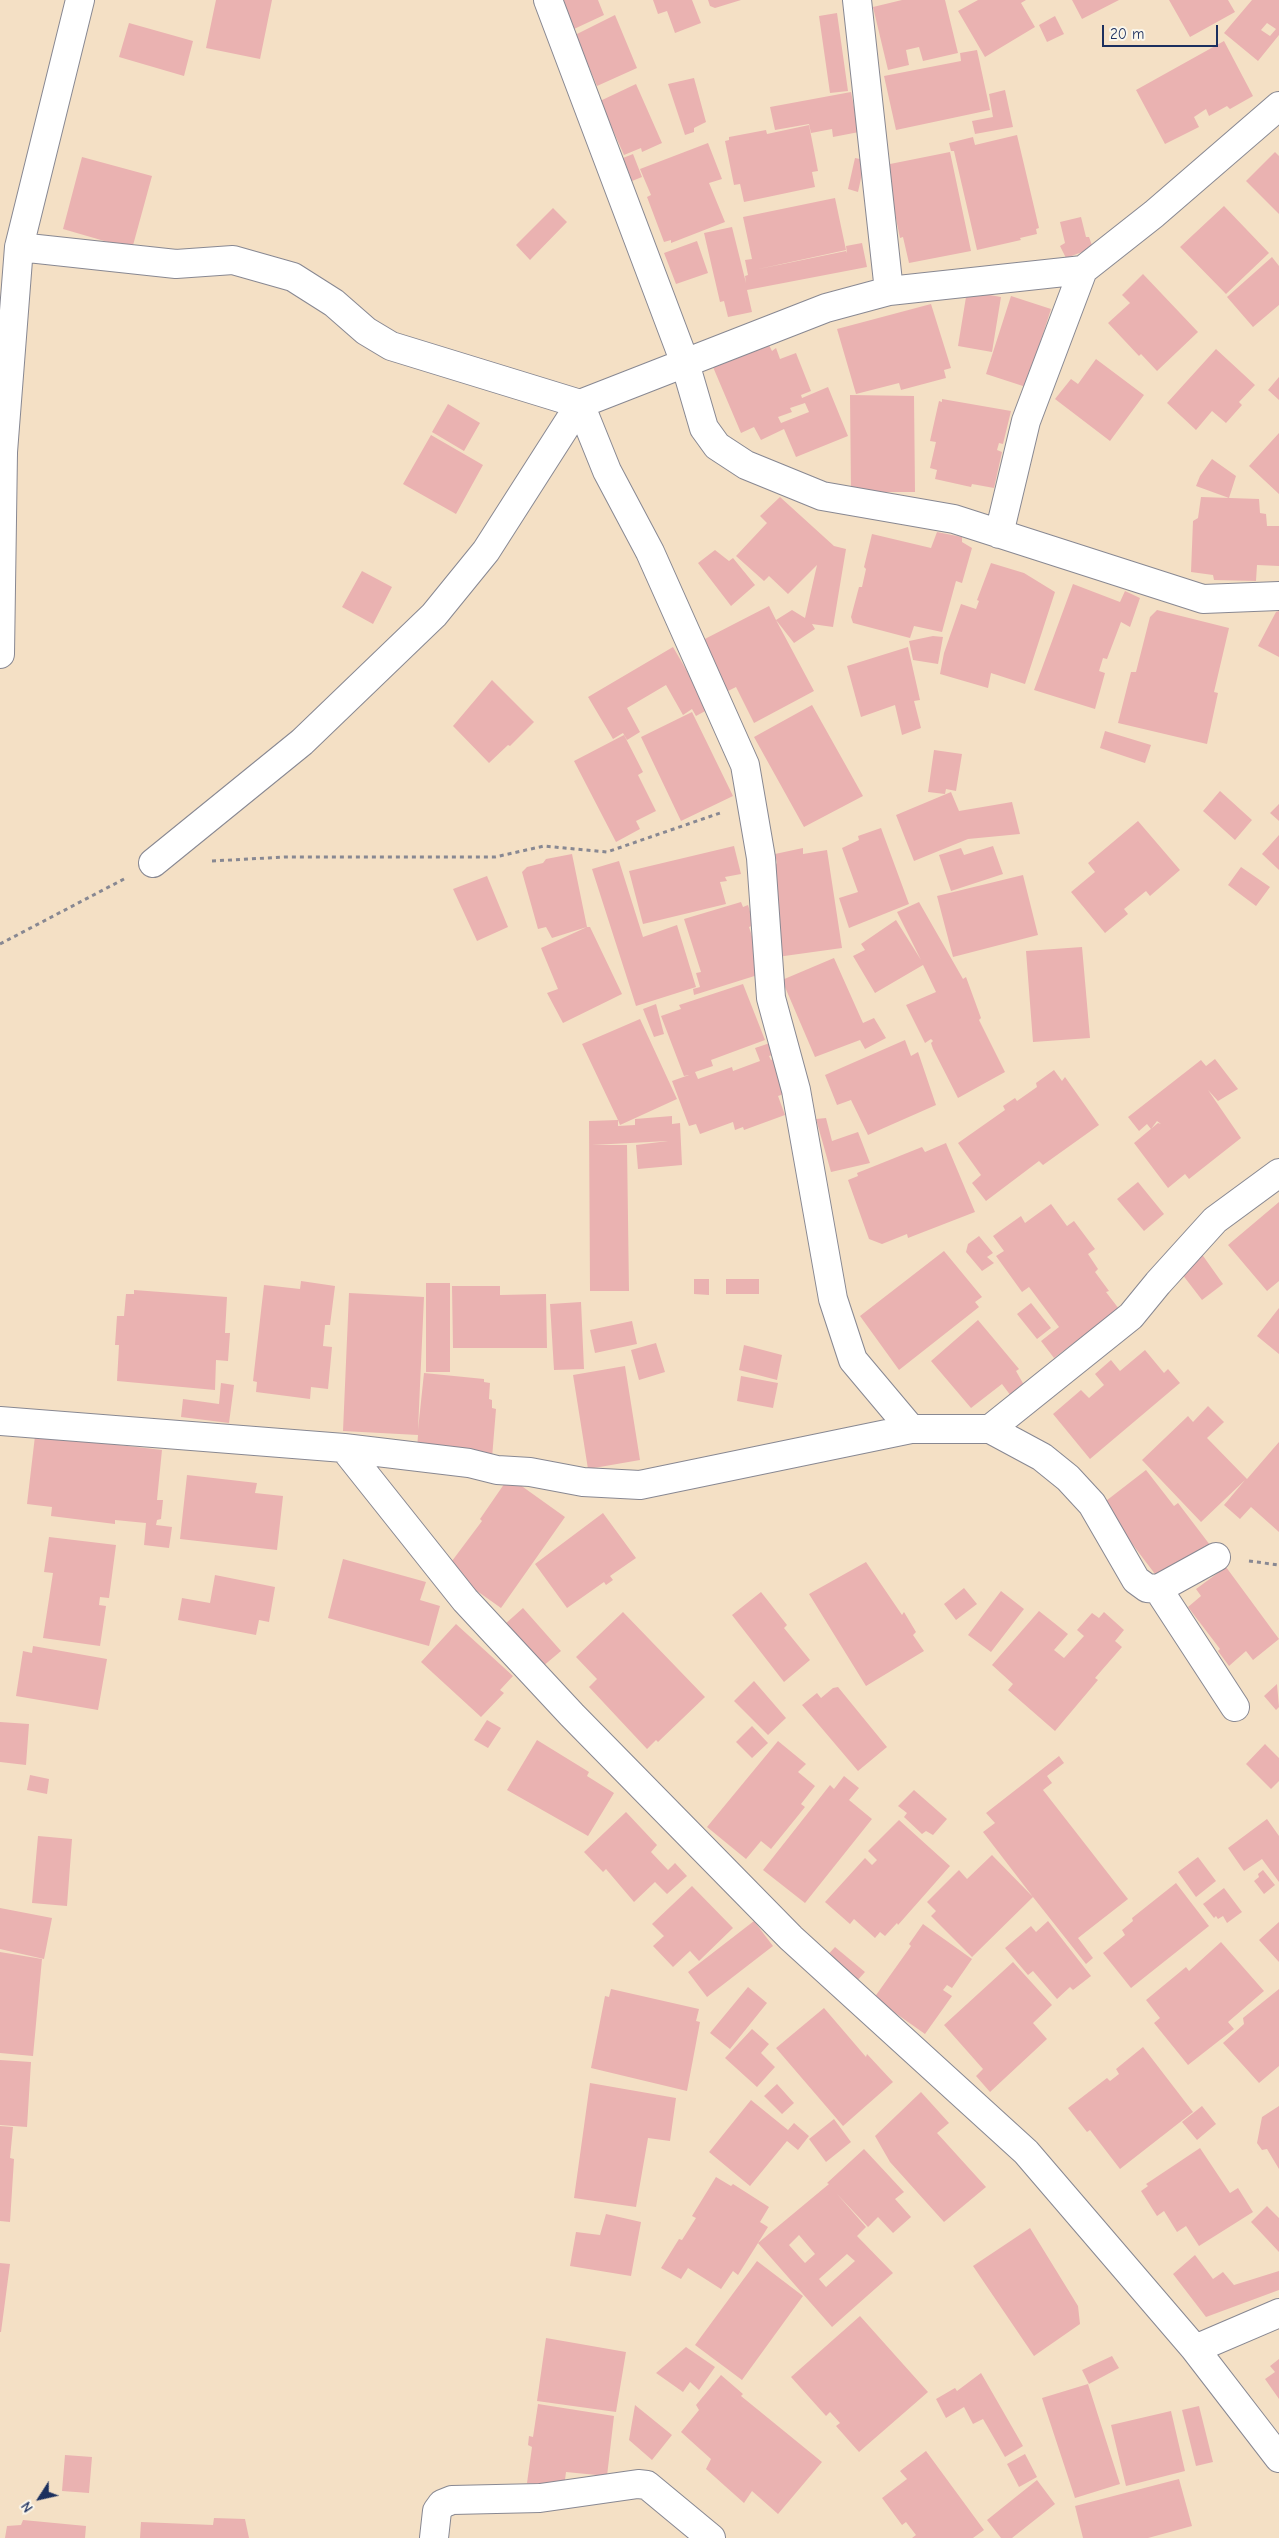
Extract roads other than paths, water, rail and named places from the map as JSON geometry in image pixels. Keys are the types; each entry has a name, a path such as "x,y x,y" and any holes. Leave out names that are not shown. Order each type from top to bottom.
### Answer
{"street":[{"path":"0,654 3,452 20,247 80,0"},
{"path":"548,0 685,363 704,428 717,446 746,465 822,496 954,519 1203,599 1279,596"},
{"path":"857,0 889,291"},
{"path":"999,534 1026,421 1083,270 1154,214 1279,106"},
{"path":"20,247 176,264 233,260 293,277 334,303 366,331 391,346 580,404"},
{"path":"153,863 302,742 434,615 486,551 580,404 826,308 889,291 1083,270"},
{"path":"580,404 607,471 650,552 745,765 761,858 771,998 796,1090 833,1300 853,1360 911,1429"},
{"path":"990,1429 1132,1316 1158,1283 1215,1220 1279,1173"},
{"path":"0,1421 344,1448 469,1463 497,1470 530,1472 583,1482 640,1485 911,1429 990,1429 1042,1457 1068,1478 1092,1504 1136,1580 1147,1588 1158,1589 1216,1557"},
{"path":"344,1448 465,1600 572,1714 791,1938 1026,2152 1195,2348 1279,2458"},
{"path":"1158,1589 1234,1707"},
{"path":"1195,2348 1279,2313"},
{"path":"434,2538 437,2511 442,2504 452,2500 540,2498 638,2484 647,2485 711,2538"}]}
